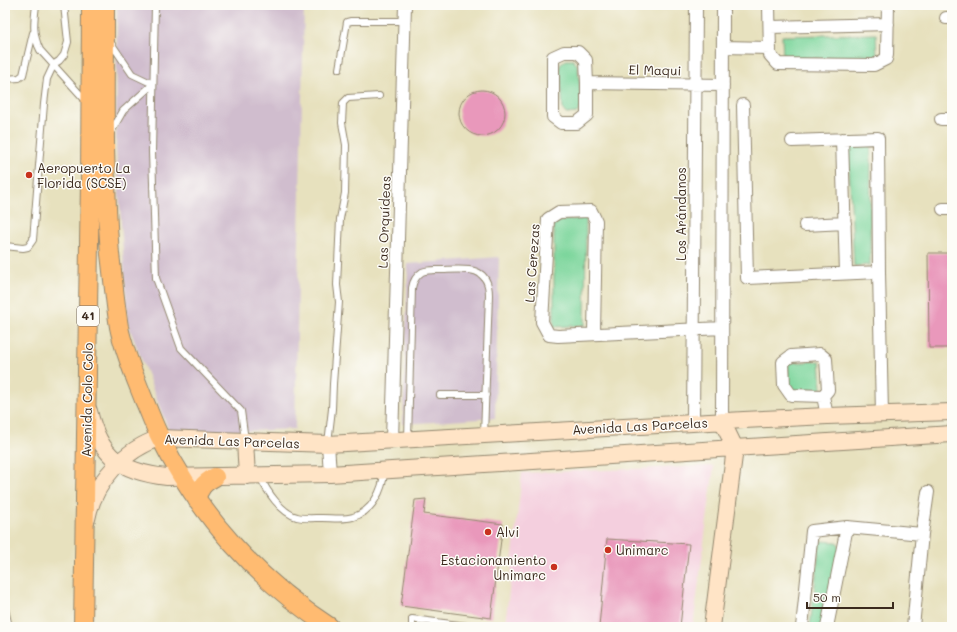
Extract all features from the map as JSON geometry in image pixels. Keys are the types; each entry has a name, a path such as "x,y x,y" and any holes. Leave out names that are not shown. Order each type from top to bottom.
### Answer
{"main road":[{"name":"Avenida Colo Colo","path":"83,627 91,5"},
{"name":"41","path":"104,5 105,185 108,228 112,274 120,327 135,376 160,438 198,500 224,534 253,566 296,603 330,627"},
{"path":"87,386 89,410 98,438 106,450 119,462 133,470 167,477 330,474 952,434"},
{"name":"Avenida Las Parcelas","path":"84,542 88,516 101,484 119,462 140,446 160,438 328,444 694,422 952,412"},
{"path":"712,627 735,448 722,421"},
{"path":"245,441 253,476"},
{"path":"198,500 201,487 215,476"}],"street":[{"name":"Las Orquídeas","path":"392,440 405,5"},
{"name":"Los Arándanos","path":"694,422 696,5"},
{"path":"722,421 723,5"},
{"path":"769,5 770,55 778,64 874,65 886,59 887,55 888,5"},
{"path":"770,27 888,24"},
{"path":"723,47 770,48"},
{"path":"564,52 578,52 586,60 587,83 587,115 577,123 561,123 553,117 553,57 564,52"},
{"name":"El Maqui","path":"587,83 723,85"},
{"path":"743,105 747,278 879,272"},
{"path":"792,141 878,138 882,414"},
{"path":"842,139 846,274"},
{"name":"Las Cerezas","path":"594,334 596,221 591,211 559,212 548,219 542,322 549,335 558,336 722,328"},
{"path":"805,225 845,223"},
{"path":"820,354 826,359 828,390 823,396 791,395 784,385 783,362 791,356 820,354"},
{"path":"823,396 827,416"},
{"path":"328,444 330,474"},
{"path":"913,627 922,534 928,492"},
{"path":"802,627 812,530 847,527 922,534"},
{"path":"827,627 847,527"}],"lane":[{"path":"5,79 19,78 23,75 34,31 36,5"},
{"path":"5,246 23,248 28,247 33,240 47,79 54,64 64,55 68,42 64,5"},
{"path":"155,5 152,152 156,278 181,348 241,411 245,441"},
{"path":"338,69 348,22 404,21"},
{"path":"34,31 35,41 40,50 90,106"},
{"path":"105,33 132,74 153,84"},
{"path":"105,142 123,111 153,84"},
{"path":"328,444 332,408 339,302 337,285 340,219 345,193 346,145 342,123 343,103 348,98 379,96"},
{"path":"408,439 412,288 415,279 422,272 427,270 468,268 480,273 488,285 489,295 484,435"},
{"path":"440,395 486,395"},
{"path":"253,476 280,507 297,517 352,518 369,508 379,493 384,481 384,470"},
{"path":"5,610 9,627"},
{"path":"412,627 412,619 475,627"}],"shaded area":[{"path":"117,5 304,5 295,429 170,434 128,324 116,149"},
{"path":"499,257 495,418 403,424 408,264"},
{"name":"Unimarc","path":"714,466 693,627 505,627 522,473"}],"green space":[{"path":"876,34 877,57 783,59 782,36"},
{"path":"566,60 573,60 578,66 581,107 577,113 566,114 563,110 560,65"},
{"path":"871,143 870,265 854,266 848,144"},
{"path":"586,218 585,325 554,327 554,222"},
{"path":"820,361 822,389 789,391 788,363"},
{"path":"820,541 837,542 841,549 824,627 810,627"}],"building":[{"path":"477,90 487,90 495,94 501,100 505,108 505,118 501,126 495,132 487,136 477,136 469,132 463,126 459,118 459,108 463,100 469,94"},
{"path":"928,253 952,253 952,348 929,348"},
{"path":"426,499 424,514 503,524 491,618 401,606 415,500"},
{"path":"607,539 689,544 680,627 599,627"}],"place":[{"name":"Aeropuerto La Florida (SCSE)","path":"29,175"},
{"name":"Alvi","path":"488,532"},
{"name":"Unimarc","path":"608,550"},
{"name":"Estacionamiento Unimarc","path":"554,567"}]}
